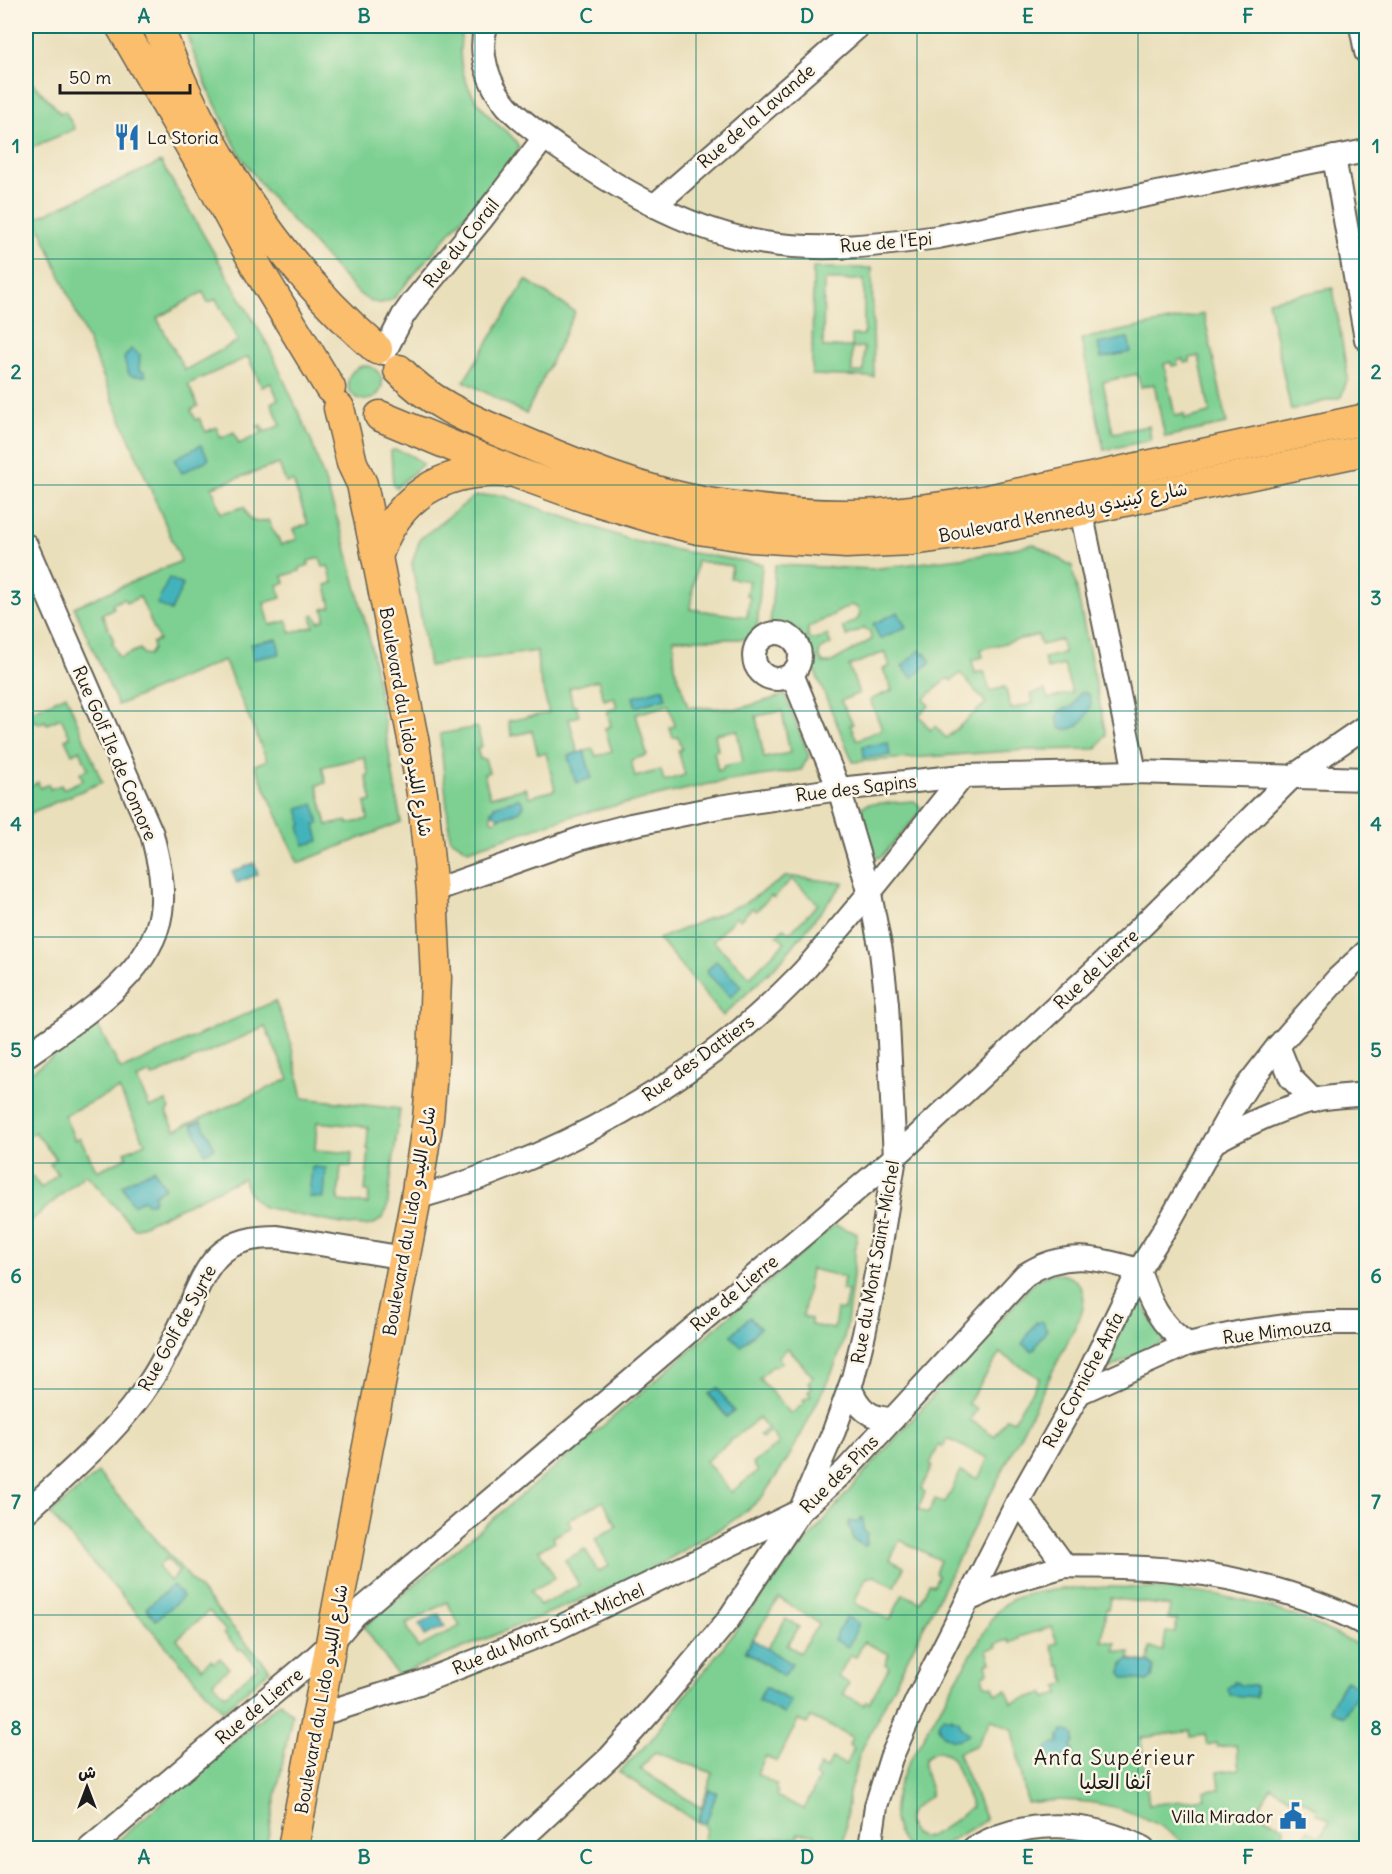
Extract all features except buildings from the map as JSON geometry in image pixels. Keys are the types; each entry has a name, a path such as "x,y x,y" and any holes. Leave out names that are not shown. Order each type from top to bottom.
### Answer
{"main road":[{"path":"121,26 199,160 258,269 334,398 353,417 375,417 392,408 399,397 401,383 386,357 359,348 342,356 332,370 334,398"},
{"name":"Boulevard Kennedy شارع كينيدي","path":"158,26 172,65 213,144 256,217 309,283 350,326 419,390 436,401 495,430 643,487 707,503 785,512 878,514 969,504 1362,414"},
{"name":"Boulevard du Lido شارع الليدو","path":"294,1848 416,1198 428,1119 436,978 432,891 423,800 414,744 362,484 352,463 334,398"},
{"name":"Boulevard du Lido شارع الليدو","path":"362,484 375,417"},
{"name":"Boulevard Kennedy شارع كينيدي","path":"375,417 517,473 620,508 698,529 798,541 867,543 935,538 992,529 1366,450"},
{"path":"377,557 392,522 411,501 425,490 458,475 487,472 517,473"}],"street":[{"name":"Rue de la Lavande","path":"654,206 859,26"},
{"path":"1361,26 1366,52"},
{"name":"Rue de l'Epi","path":"484,32 485,65 493,85 507,106 544,138 592,170 654,206 718,232 766,243 839,247 886,244 950,235 1366,150"},
{"name":"Rue du Corail","path":"386,357 403,316 413,302 481,220 544,138"},
{"path":"1334,157 1366,339"},
{"path":"1082,511 1135,772"},
{"name":"Rue Golf Ile de Comore","path":"26,545 152,834 162,893 162,909 155,934 149,948 133,970 102,999 26,1056"},
{"name":"Rue du Mont Saint-Michel","path":"318,1715 419,1683 543,1634 636,1592 800,1511 850,1387 875,1280 895,1157 887,1004 881,951 870,894 839,789 792,674"},
{"name":"Rue de Lierre","path":"90,1848 332,1642 355,1615 895,1157 1133,935 1292,777 1366,726"},
{"name":"Rue des Sapins","path":"432,891 575,841 631,825 719,807 839,789 963,776 1135,772 1366,778"},
{"name":"Rue des Dattiers","path":"416,1198 476,1180 556,1146 624,1111 732,1038 799,976 870,894 963,776"},
{"name":"Rue Corniche Anfa","path":"870,1848 876,1806 891,1758 916,1702 1018,1501 1079,1393 1139,1270 1247,1086 1337,978 1366,952"},
{"path":"1278,1046 1292,1078 1314,1101"},
{"path":"1214,1142 1249,1123 1283,1110 1314,1101 1366,1094"},
{"name":"Rue Golf de Syrte","path":"26,1512 99,1444 129,1412 161,1363 202,1278 211,1264 224,1251 248,1239 277,1237 405,1258"},
{"name":"Rue des Pins","path":"512,1848 609,1757 660,1701 728,1620 800,1511 846,1470 1025,1275 1055,1260 1074,1258 1095,1260 1139,1270"},
{"path":"1139,1270 1147,1295 1164,1324 1174,1335 1188,1344"},
{"name":"Rue Mimouza","path":"1079,1393 1188,1344 1242,1332 1294,1325 1366,1323"},
{"path":"850,1387 860,1407 875,1417 892,1419"},
{"path":"1018,1501 1065,1566"},
{"path":"968,1600 1009,1582 1065,1566 1181,1570 1251,1583 1303,1599 1354,1618 1366,1625"},
{"path":"974,1848 999,1836 1023,1830 1072,1826 1120,1837 1143,1848"}],"green space":[{"path":"184,26 463,26 460,54 470,89 476,100 512,137 519,149 394,298 383,303 372,302 353,288 265,190 240,155 210,93"},
{"path":"26,77 60,113 65,111 75,129 26,150"},
{"path":"161,162 269,347 311,440 344,539 370,641 401,822 298,863 255,765 267,760 224,660 118,705 74,607 181,561 36,218","holes":["203,292 208,303 216,299 238,341 185,370 157,318","248,357 262,387 271,383 278,399 271,403 281,425 265,432 261,425 258,426 262,433 239,444 234,432 221,438 216,427 206,432 199,418 196,420 191,410 198,406 188,384","279,464 286,483 293,481 308,524 294,529 297,539 281,545 268,520 255,522 247,515 244,507 221,513 212,487","320,558 323,567 328,566 333,583 326,585 331,607 323,609 324,620 319,622 315,615 311,616 314,626 291,633 287,621 270,625 264,603 281,598 278,585 285,583 283,576 300,571 300,568 309,565 308,561","140,597 159,640 152,643 153,649 149,655 143,654 140,649 119,658 102,614 114,608 112,604 124,599 126,603","364,757 372,801 365,803 368,819 348,824 347,821 327,825 317,785 326,783 322,767"]},
{"path":"1366,203 1366,269 1358,219 1359,212"},
{"path":"813,268 872,268 874,377 812,375","holes":["824,280 864,280 864,335 852,335 852,347 823,347","864,347 864,372 852,372 852,348"]},
{"path":"526,280 575,312 526,414 464,381"},
{"path":"1333,288 1348,378 1341,397 1291,410 1268,301"},
{"path":"1204,314 1227,424 1165,437 1154,384 1141,387 1137,374 1103,382 1113,433 1149,426 1151,440 1104,450 1081,339","holes":["1199,356 1210,413 1185,419 1184,414 1175,416 1164,364 1171,362 1172,366 1178,365 1177,361 1183,359 1184,363 1190,362 1190,358"]},
{"path":"365,366 377,371 382,383 377,395 365,400 353,395 348,383 353,371"},
{"path":"391,451 401,451 423,464 396,488 393,485"},
{"path":"501,495 631,540 686,552 762,564 757,629 748,639 673,639 675,667 688,707 738,709 785,695 809,756 801,770 709,784 576,815 468,850 450,838 440,734 477,727 482,746 477,748 480,759 485,759 489,772 484,774 490,797 526,788 529,797 555,790 546,753 538,754 532,731 512,736 508,721 549,713 538,670 537,651 429,666 412,563 420,539 475,496","holes":["697,561 732,566 730,578 749,581 746,595 750,596 747,617 690,609","598,680 604,700 614,697 617,708 607,711 611,726 605,728 612,752 596,756 593,749 584,751 591,778 576,783 568,756 578,753 569,719 579,716 576,705 573,706 569,688","669,705 675,726 670,728 673,738 678,737 682,749 678,750 685,775 664,781 661,770 635,777 631,760 647,755 636,714","782,711 790,753 764,758 756,716","737,730 743,762 723,766 723,769 718,771 714,751 718,750 715,734","517,799 521,800 524,806 518,812 495,821 491,820 491,811 495,806"]},
{"path":"1034,544 1072,566 1106,735 1096,749 1026,750 853,762 798,631 786,625 770,626 775,565 872,569 976,556","holes":["851,605 858,608 860,615 857,620 842,627 847,636 864,628 870,632 871,640 830,663 823,663 819,656 820,650 831,644 827,635 815,639 808,637 808,628","1038,635 1041,645 1061,640 1064,653 1044,658 1047,669 1064,665 1072,693 1048,699 1045,690 1031,694 1033,703 1011,709 1005,687 990,691 984,671 975,673 972,660 983,657 981,649","885,652 890,666 883,669 892,690 870,700 882,729 857,740 850,725 853,724 841,701 859,693 849,666","960,673 986,703 946,738 935,726 930,730 919,715 929,706 924,699 948,678 951,681"]},
{"path":"66,695 102,782 26,815 26,788 38,782 40,788 48,784 50,789 61,785 63,789 83,780 80,773 88,769 80,750 72,754 65,739 70,737 61,718 47,724 45,721 38,724 36,720 26,724 26,714"},
{"path":"914,801 922,810 881,857 871,856 861,807 869,804"},
{"path":"787,876 844,883 780,962 723,1016 659,939 745,903","holes":["792,879 818,904 790,933 784,928 777,935 785,942 750,977 713,941 736,917 740,920 752,908 756,911 771,896 774,898"]},
{"path":"275,1001 289,1036 303,1098 400,1109 387,1209 384,1215 376,1223 362,1226 319,1220 264,1207 250,1195 243,1178 135,1229 86,1174 26,1225 26,1181 32,1176 41,1188 58,1174 50,1164 56,1159 35,1132 26,1137 26,1076 97,1024 121,1070","holes":["265,1027 289,1079 175,1130 166,1112 170,1109 166,1101 150,1108 137,1079 150,1073 152,1077","119,1089 145,1143 125,1152 127,1157 97,1171 80,1138 75,1140 64,1115","317,1122 368,1127 367,1149 369,1150 365,1191 369,1191 368,1204 338,1201 341,1166 351,1167 352,1153 315,1150"]},
{"path":"834,1225 857,1233 846,1329 841,1349 803,1431 762,1497 729,1523 644,1574 397,1675 364,1627 574,1451","holes":["811,1269 844,1277 842,1290 848,1291 844,1310 837,1309 834,1329 811,1325 811,1319 803,1317","788,1348 813,1377 808,1382 812,1387 808,1392 811,1396 803,1400 804,1403 791,1414 759,1378 773,1366 782,1362 778,1357","717,1388 734,1411 727,1417 709,1395","759,1418 768,1428 759,1435 762,1438 770,1431 779,1443 753,1464 758,1471 731,1492 706,1461","603,1501 617,1526 595,1539 609,1566 598,1572 585,1549 565,1560 579,1585 540,1606 531,1591 555,1578 539,1550 555,1541 553,1537 572,1527 568,1520","447,1602 460,1626 418,1648 406,1624"]},
{"path":"1053,1273 1062,1274 1075,1281 1083,1291 1081,1315 860,1753 849,1793 843,1848 832,1848 832,1840 815,1841 815,1834 798,1834 798,1838 767,1839 753,1848 700,1848 707,1828 619,1772 651,1740 775,1579 853,1486 1036,1280","holes":["1000,1353 1040,1378 1013,1421 1007,1418 995,1436 970,1420 977,1409 968,1403","947,1439 988,1458 978,1479 961,1471 945,1503 935,1499 928,1513 918,1509 925,1492 921,1489 939,1445 943,1447","861,1518 863,1530 867,1534 867,1545 864,1546 853,1539 848,1525 850,1521 857,1523","900,1540 940,1560 935,1573 938,1575 934,1585 929,1583 920,1602 903,1594 890,1620 856,1604 855,1600 866,1578 874,1576 895,1587 904,1567 890,1560","779,1598 819,1623 800,1653 787,1645 799,1627 786,1619 767,1649 792,1664 745,1651","864,1642 889,1654 885,1664 889,1667 869,1703 866,1701 864,1705 843,1694 849,1683 838,1677 850,1655 856,1657","811,1717 852,1737 849,1745 854,1748 846,1765 832,1758 827,1769 820,1766 815,1776 819,1779 804,1809 776,1796 777,1785 757,1774 766,1756 777,1762 798,1720 807,1724","655,1752 713,1773 701,1808 640,1769"]},
{"path":"1136,1298 1139,1299 1165,1339 1161,1343 1106,1368 1103,1366"},
{"path":"98,1473 270,1670 223,1711 50,1514","holes":["167,1558 179,1572 170,1581 158,1567","209,1611 226,1631 224,1633 258,1667 225,1695 213,1682 229,1668 220,1658 214,1663 211,1660 202,1668 177,1639"]},
{"path":"1099,1587 1177,1590 1222,1596 1266,1606 1297,1617 1366,1649 1366,1848 1189,1848 1154,1823 1114,1807 1070,1801 1027,1803 1013,1730 991,1719 977,1745 958,1753 986,1820 938,1848 909,1848 905,1845 897,1830 894,1807 900,1783 917,1748 991,1620 1008,1602 1043,1591","holes":["1110,1598 1170,1606 1168,1619 1177,1620 1175,1633 1166,1632 1163,1650 1150,1648 1148,1662 1129,1659 1130,1653 1115,1651 1116,1643 1102,1641 1106,1609 1108,1609","1052,1627 1057,1643 1051,1645 1066,1683 1058,1686 1060,1694 1046,1698 1044,1693 1011,1703 1007,1690 996,1694 993,1686 985,1685 983,1676 988,1672 986,1664 991,1662 987,1650 997,1647 996,1644 1008,1640 1010,1643 1019,1637","952,1718 958,1721 961,1727 945,1737 938,1726","1064,1731 1071,1746 1065,1758 1057,1765 1051,1765 1046,1756 1049,1754 1047,1751 1049,1747 1059,1743 1059,1736","1190,1731 1191,1737 1205,1735 1207,1745 1216,1743 1217,1747 1236,1745 1239,1769 1218,1772 1220,1789 1204,1791 1205,1798 1149,1805 1141,1738","938,1751 952,1758 972,1807 929,1836 918,1836 908,1826 908,1816 917,1805 930,1797 924,1765 930,1755"]},
{"path":"280,1702 292,1714 266,1848 109,1848"}],"water":[{"path":"1128,338 1131,352 1101,358 1098,344"},
{"path":"131,349 140,355 139,370 145,372 146,376 129,374 124,358"},
{"path":"201,445 209,459 182,473 174,459"},
{"path":"169,578 183,585 171,611 157,604"},
{"path":"898,612 906,627 880,639 873,624"},
{"path":"277,639 280,654 253,659 251,644"},
{"path":"920,650 923,654 925,652 931,662 912,678 902,666"},
{"path":"663,688 666,698 636,707 633,697"},
{"path":"1082,692 1089,694 1091,702 1085,718 1072,728 1060,728 1057,720 1059,711 1073,706"},
{"path":"888,743 890,755 864,758 863,746"},
{"path":"584,751 592,778 576,783 568,756"},
{"path":"518,799 524,805 520,811 498,818 492,814 494,806"},
{"path":"314,804 319,824 315,825 319,841 304,845 299,826 302,825 298,808"},
{"path":"254,863 258,874 237,883 232,872"},
{"path":"716,961 741,986 731,997 706,972"},
{"path":"201,1121 215,1148 205,1153 192,1125"},
{"path":"312,1167 326,1168 324,1198 309,1197"},
{"path":"154,1169 165,1188 154,1194 155,1199 152,1203 143,1200 133,1205 122,1185"},
{"path":"750,1317 760,1328 741,1346 731,1335"},
{"path":"1041,1321 1047,1329 1033,1351 1022,1344 1036,1322"},
{"path":"717,1388 734,1411 727,1417 709,1394"},
{"path":"863,1518 863,1530 867,1534 867,1545 864,1546 853,1539 852,1531 848,1527 850,1521 856,1523"},
{"path":"173,1585 183,1597 156,1620 146,1608"},
{"path":"439,1614 445,1626 425,1636 419,1624"},
{"path":"846,1617 859,1623 848,1647 834,1640"},
{"path":"752,1639 792,1664 784,1676 745,1651"},
{"path":"1128,1660 1150,1663 1154,1668 1152,1677 1147,1681 1125,1678 1121,1673 1123,1664"},
{"path":"1346,1680 1360,1688 1343,1717 1329,1709"},
{"path":"1234,1682 1239,1685 1256,1686 1256,1697 1230,1695 1228,1688 1234,1685"},
{"path":"765,1687 791,1701 784,1714 758,1701"},
{"path":"943,1717 959,1721 961,1727 969,1734 956,1740 947,1737 938,1726"},
{"path":"1064,1731 1071,1732 1074,1736 1071,1746 1072,1756 1067,1759 1062,1758 1057,1765 1048,1764 1045,1760 1049,1754 1047,1748 1059,1743 1059,1736"},
{"path":"709,1790 717,1792 706,1823 698,1821"}],"place":[{"name":"La Storia","path":"127,137"},
{"name":"Villa Mirador","path":"1293,1816"}],"district":[{"name":"Anfa Supérieur أنفا العليا","path":"1115,1769"}]}
